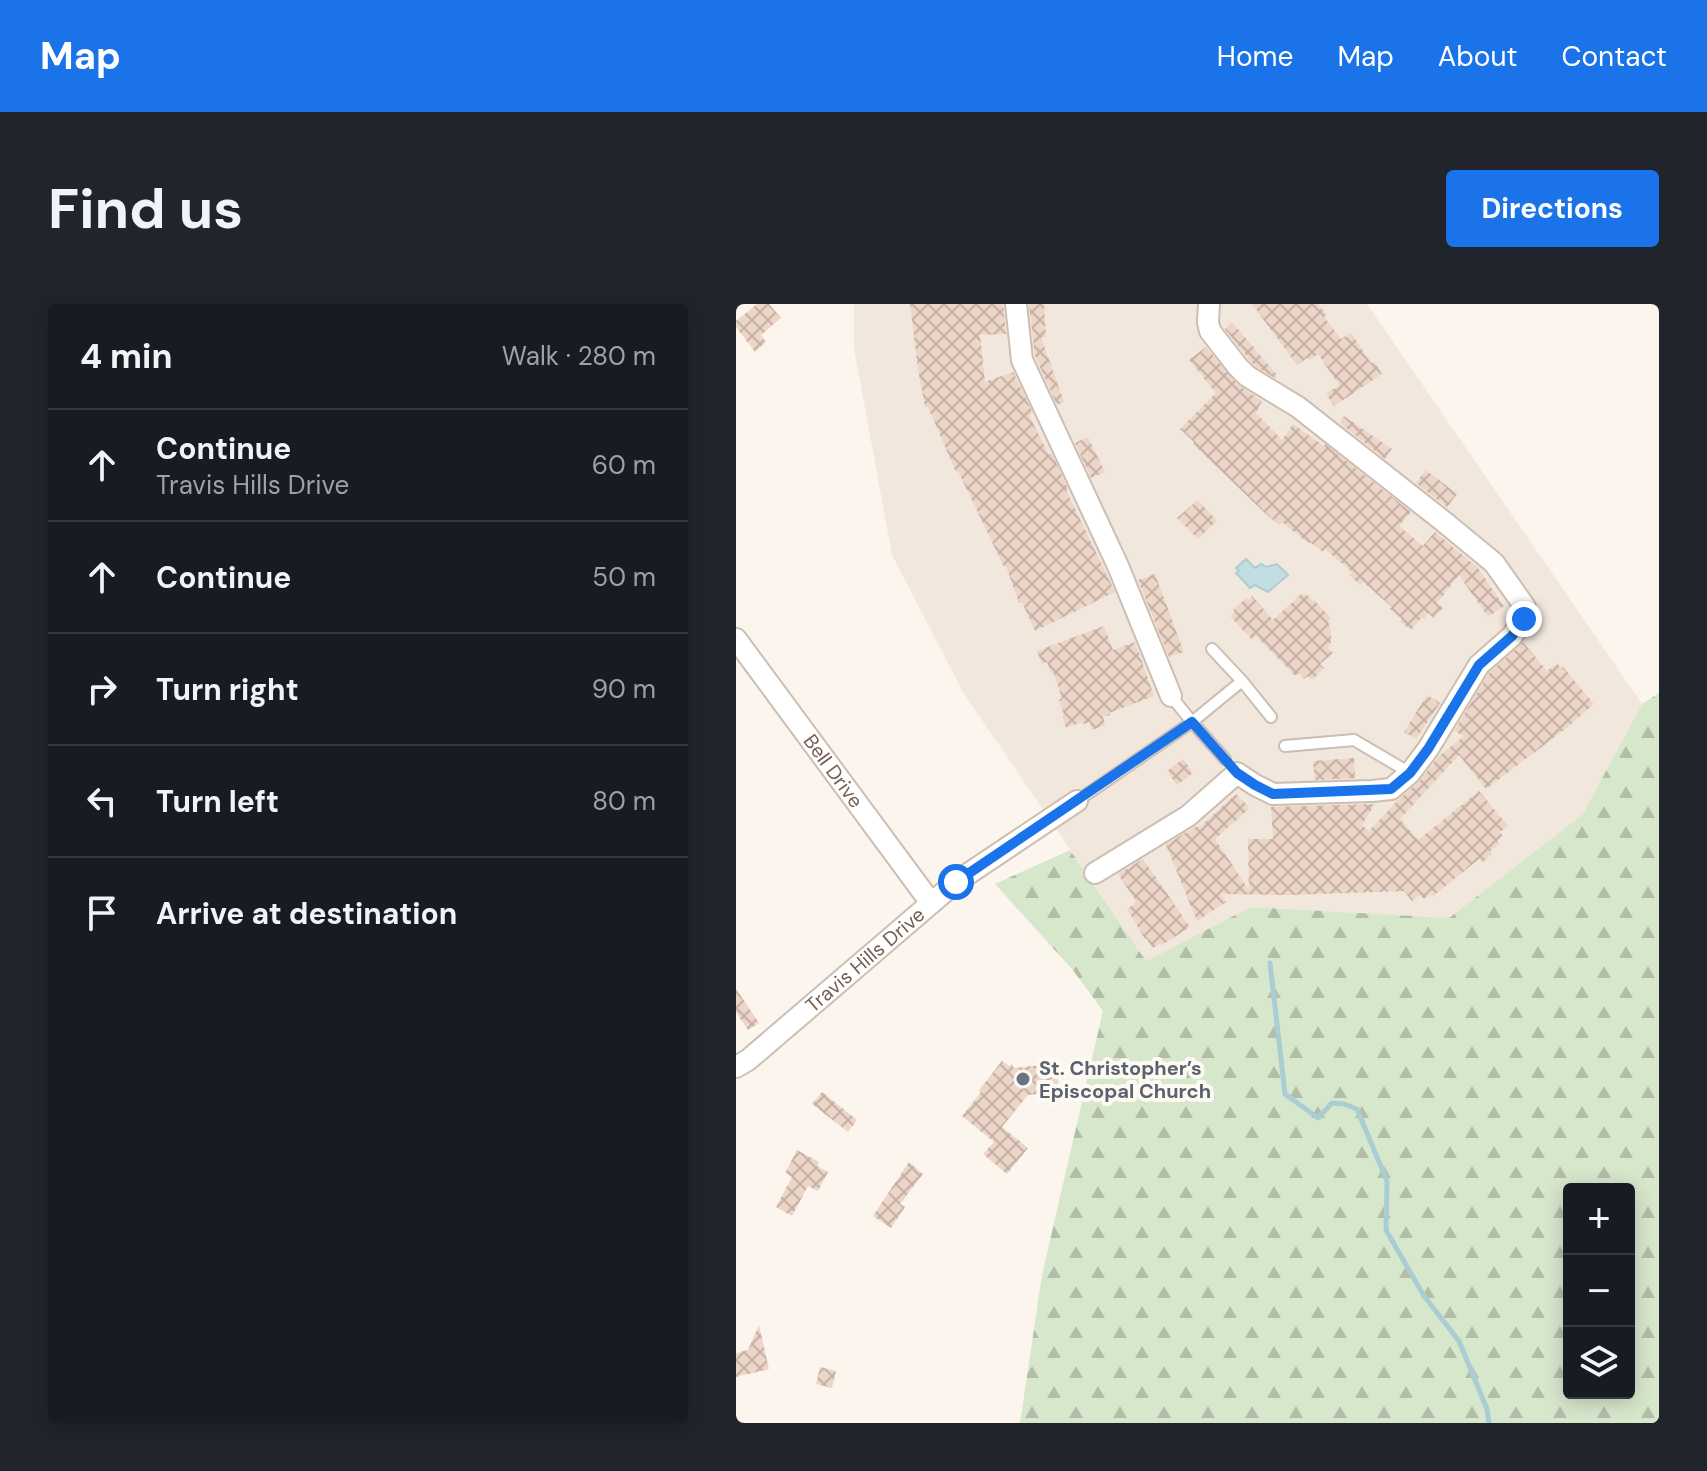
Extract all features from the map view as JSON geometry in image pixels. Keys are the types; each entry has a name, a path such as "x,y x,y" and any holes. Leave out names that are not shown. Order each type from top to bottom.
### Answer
{"street":[{"path":"1016,304 1022,360 1118,566 1171,696"},
{"path":"1095,873 1188,816 1231,766 1255,785 1273,794 1391,789 1410,773 1428,749 1479,665 1512,636 1524,619 1525,607 1494,563 1298,407 1247,376 1238,367 1210,331 1209,304"},
{"name":"Bell Drive","path":"736,639 931,903"},
{"name":"Travis Hills Drive","path":"736,1067 956,882 1077,801"}],"lane":[{"path":"1212,649 1271,717"},
{"path":"1077,801 1192,722 1242,681"},
{"path":"1171,696 1231,766"},
{"path":"1285,746 1354,740 1410,773"}],"shaded area":[{"path":"854,304 1367,304 1642,704 1583,814 1449,918 1251,907 1146,961 963,692 892,555 854,348"}],"green space":[{"path":"1659,693 1659,1423 1020,1423 1042,1275 1103,1011 1072,969 995,884 1070,850 1146,961 1251,907 1449,918 1583,814 1642,704"}],"water":[{"path":"1246,559 1255,568 1261,564 1266,567 1277,564 1288,575 1268,592 1255,585 1250,588 1236,573 1239,571 1236,568"}],"building":[{"path":"757,304 769,304 781,318 761,335 766,342 755,352 736,327 736,321"},
{"path":"910,304 1003,304 1006,334 980,335 985,382 1013,372 1033,413 1029,415 1049,455 1052,454 1115,592 1035,631 1022,602 1019,603 1006,566 956,472 928,407 925,407"},
{"path":"1029,304 1044,304 1046,337 1041,337 1064,402 1057,405 1035,356"},
{"path":"1252,304 1318,304 1341,339 1351,333 1382,374 1334,406 1326,394 1339,385 1318,354 1297,365"},
{"path":"1232,322 1277,375 1275,378 1255,366 1225,329"},
{"path":"1206,347 1238,385 1262,401 1256,413 1282,440 1293,424 1325,444 1411,512 1399,526 1423,546 1435,532 1478,568 1504,606 1488,617 1459,575 1437,603 1443,608 1434,618 1428,613 1424,619 1422,617 1411,630 1400,622 1402,619 1390,609 1392,607 1363,582 1360,585 1349,575 1352,572 1325,549 1323,552 1309,544 1264,512 1180,429 1216,393 1189,360"},
{"path":"1344,416 1392,449 1385,459 1340,423"},
{"path":"1088,437 1105,472 1091,478 1075,443"},
{"path":"1426,470 1457,494 1447,507 1416,483"},
{"path":"1198,500 1217,521 1198,539 1177,518"},
{"path":"1155,574 1184,652 1169,657 1138,580"},
{"path":"1302,593 1314,600 1331,618 1328,621 1331,642 1328,648 1333,653 1320,664 1324,668 1312,680 1308,676 1304,679 1299,673 1295,676 1256,636 1252,640 1230,616 1246,598 1248,600 1252,596 1273,620"},
{"path":"1104,626 1113,650 1135,642 1154,696 1109,713 1103,717 1105,725 1092,730 1090,722 1066,728 1059,700 1062,698 1053,672 1047,662 1042,664 1037,651"},
{"path":"1523,642 1547,671 1557,663 1563,667 1594,704 1486,789 1459,755 1400,819 1418,840 1479,791 1508,826 1500,832 1503,836 1497,841 1499,844 1482,863 1479,859 1432,897 1430,894 1424,899 1420,895 1412,901 1404,891 1221,894 1226,902 1197,921 1166,845 1202,825 1236,794 1250,808 1215,839 1249,890 1248,839 1273,839 1271,807 1375,804 1362,825 1369,831 1420,781 1438,757 1464,736 1454,731 1489,673"},
{"path":"1427,695 1440,703 1416,739 1404,732"},
{"path":"1354,758 1355,778 1315,780 1313,761"},
{"path":"1183,759 1193,773 1177,785 1167,771"},
{"path":"1143,859 1190,927 1153,948 1127,909 1136,901 1118,874"},
{"path":"736,989 759,1023 748,1030 736,1012"},
{"path":"1002,1061 1009,1066 1012,1064 1014,1068 1057,1066 1059,1092 1028,1095 1002,1127 1028,1148 1007,1174 983,1154 994,1142 962,1116"},
{"path":"822,1092 857,1120 848,1132 812,1104"},
{"path":"797,1150 819,1162 817,1166 828,1172 818,1191 808,1186 792,1216 776,1207 792,1177 785,1173"},
{"path":"909,1162 923,1174 900,1204 905,1207 891,1228 873,1216"},
{"path":"759,1325 769,1369 736,1377 736,1353 748,1350"},
{"path":"820,1367 836,1371 832,1388 816,1384"}],"waterway":[{"path":"1270,963 1285,1094 1318,1118 1332,1103 1357,1109 1387,1181 1386,1230 1424,1296 1459,1341 1487,1409 1489,1423"}],"place":[{"name":"St. Christopher’s Episcopal Church","path":"1023,1079"}],"route":[{"path":"956,882 1192,722 1237,773 1273,794 1391,789 1410,773 1428,749 1479,665 1512,636 1524,619"}]}
